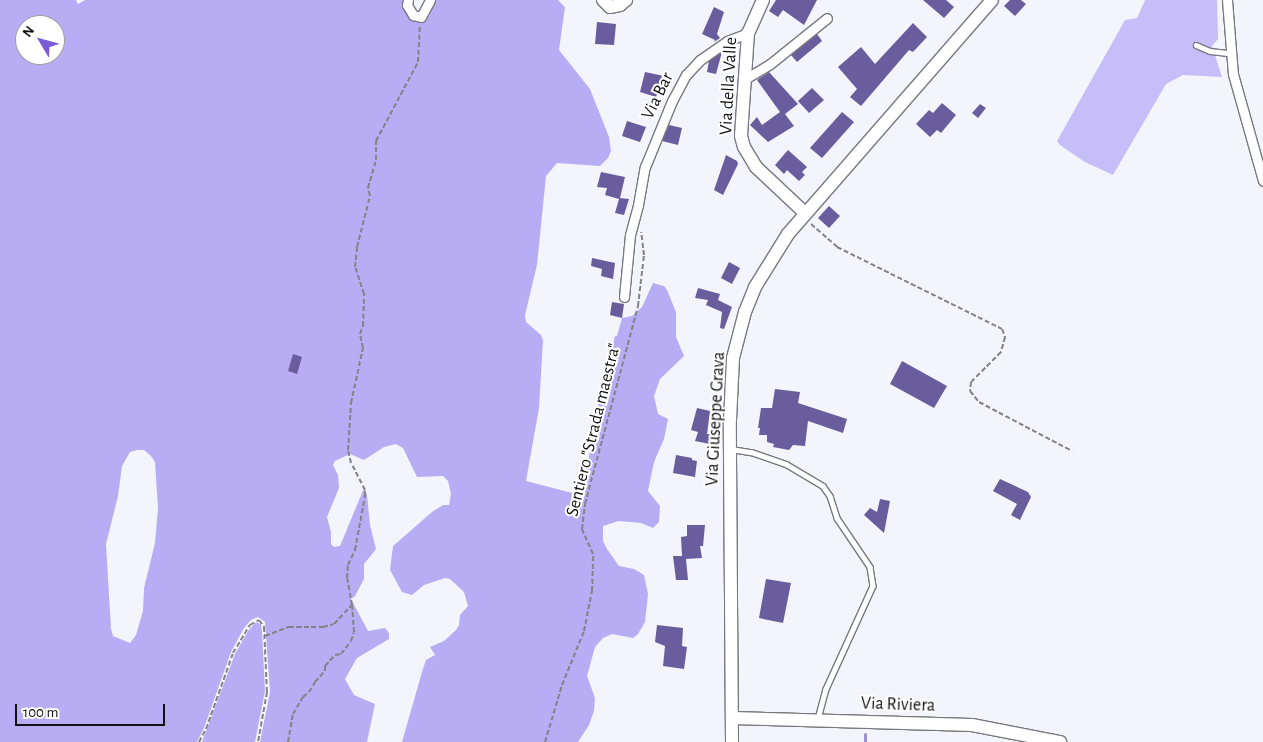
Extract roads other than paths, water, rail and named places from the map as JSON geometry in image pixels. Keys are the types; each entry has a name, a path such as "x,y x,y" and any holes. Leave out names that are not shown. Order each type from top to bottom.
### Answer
{"main road":[{"path":"603,0 610,7 620,6 626,0"},
{"name":"Via della Valle","path":"763,0 748,33 742,136 744,147 756,167 803,214"},
{"name":"Via Giuseppe Grava","path":"732,742 730,449 733,358 745,312 772,256 803,214 992,0"},
{"name":"Via Riviera","path":"733,718 972,725 1060,742"}],"street":[{"path":"408,0 407,5 413,15 421,17 430,0"},
{"path":"1227,0 1230,53 1236,84 1263,181"},
{"path":"745,79 770,64 827,18"},
{"name":"Via Bar","path":"624,297 630,235 645,167 672,101 686,75 700,60 727,40 748,33"}],"lane":[{"path":"1196,45 1210,50 1230,53"},
{"path":"730,449 751,452 786,464 823,486 830,496 836,518 870,567 873,586 826,689 818,720"}],"waterway":[{"path":"865,734 865,742"}]}
